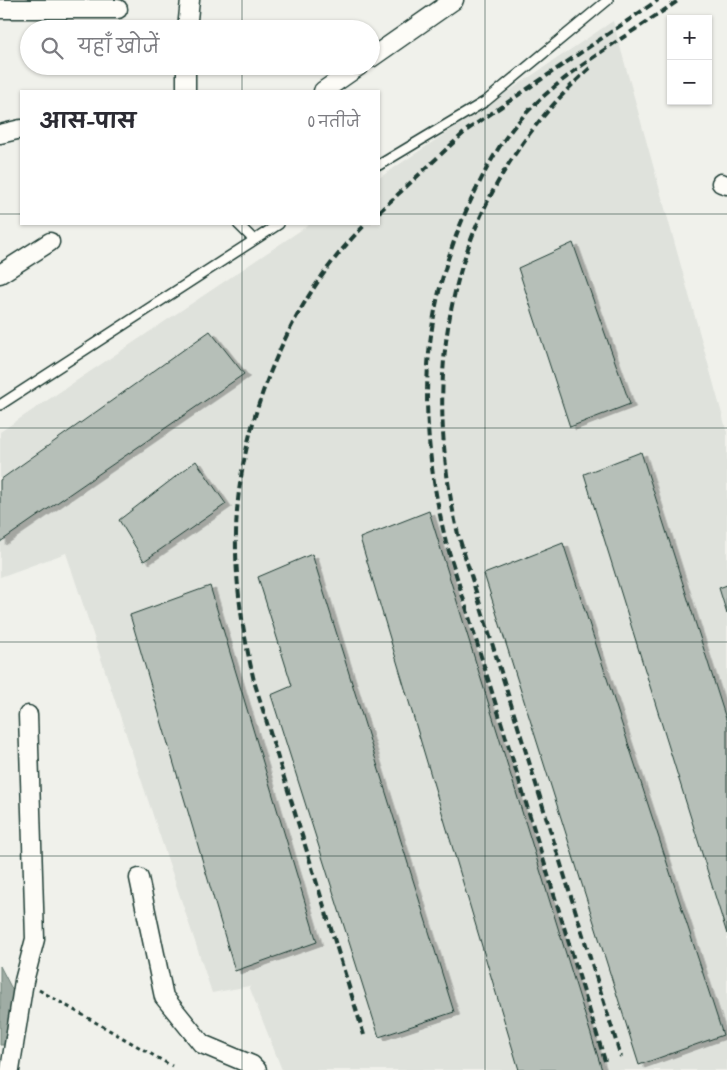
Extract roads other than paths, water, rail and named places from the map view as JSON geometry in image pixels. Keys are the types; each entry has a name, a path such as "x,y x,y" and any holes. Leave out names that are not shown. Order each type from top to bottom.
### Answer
{"street":[{"path":"188,20 190,0"},
{"path":"380,52 454,0"},
{"path":"0,9 118,9"},
{"path":"186,75 186,90"},
{"path":"328,88 330,75"},
{"path":"328,88 346,75"},
{"path":"0,134 20,129"},
{"path":"0,274 50,242"},
{"path":"10,1070 24,981 35,939 28,715"},
{"path":"139,878 164,997 202,1044 252,1065 257,1070"}],"lane":[{"path":"380,164 486,101 608,0"},
{"path":"239,225 253,239"},
{"path":"0,405 277,225"}],"railway":[{"path":"380,211 467,130 658,0"},
{"path":"605,1061 446,542 430,453 427,410 428,368 432,325 441,283 454,241 472,198 505,139 519,121 555,86 595,56 679,0"},
{"path":"590,68 544,116 506,168 478,223 458,282 446,342 442,405 446,469 458,534 621,1057"},
{"path":"364,1035 254,681 240,608 236,535 239,494 246,451 257,409 272,367 291,326 313,289 338,254 365,225"}]}
